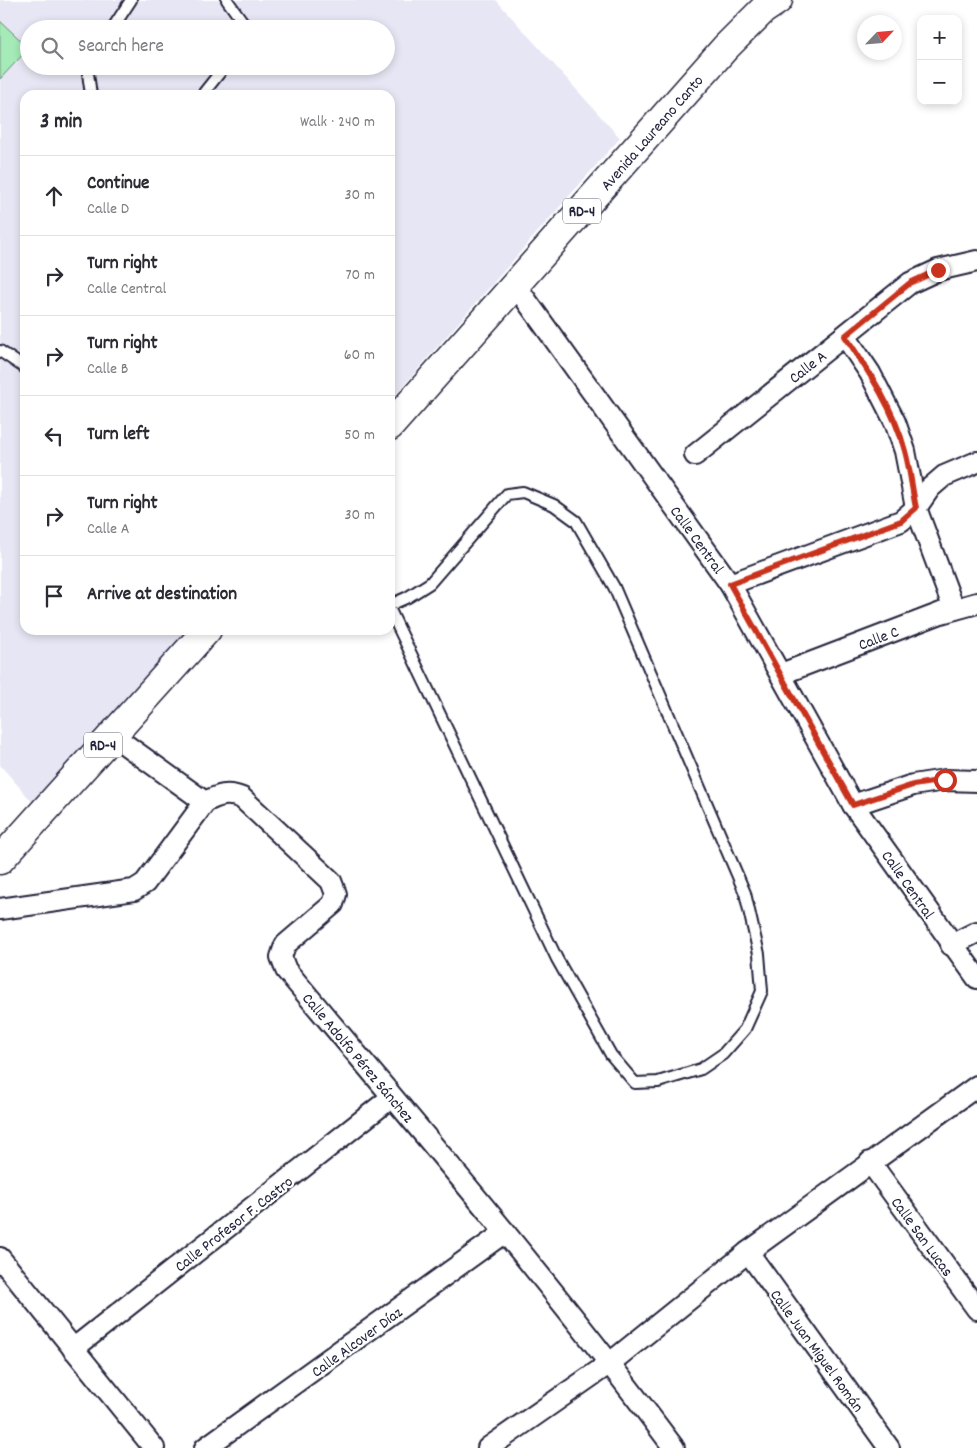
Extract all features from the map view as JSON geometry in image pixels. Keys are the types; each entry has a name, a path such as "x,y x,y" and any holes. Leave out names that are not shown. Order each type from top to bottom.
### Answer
{"main road":[{"name":"Avenida Laureano Canto","path":"395,420 725,48 763,10 778,0"},
{"name":"RD-4","path":"0,860 202,635"}],"street":[{"name":"Calle A","path":"695,455 910,283 938,270 977,261"},
{"name":"Calle Central","path":"516,286 730,584 853,805 977,978"},
{"path":"845,336 870,373 895,422 905,451 916,508 954,609"},
{"path":"730,584 901,521 916,508 930,488 944,476 977,462"},
{"name":"Calle C","path":"781,674 954,609 977,603"},
{"path":"0,909 134,890 145,883 205,802 112,735"},
{"path":"853,805 913,785 945,780 977,782"},
{"name":"Calle Adolfo Pérez Sánchez","path":"205,802 220,795 232,794 242,798 331,881 336,894 333,904 285,945 282,957 286,970 505,1232 610,1363 674,1448"},
{"path":"952,945 977,932"},
{"path":"488,1448 610,1363 748,1252 977,1086"},
{"name":"Calle Profesor F. Castro","path":"73,1348 392,1097"},
{"name":"Calle San Lucas","path":"870,1162 977,1309"},
{"name":"Calle Alcover Díaz","path":"205,1448 505,1232"},
{"name":"Calle Juan Miguel Román","path":"748,1252 888,1448"},
{"path":"0,1258 154,1448"}],"lane":[{"path":"118,20 131,0"},
{"path":"227,0 241,20"},
{"path":"89,75 90,90"},
{"path":"206,90 218,75"},
{"path":"0,351 20,365"},
{"path":"395,603 408,597 430,582 507,494 523,492 531,495 554,504 576,521 614,587 745,893 759,954 762,991 745,1029 723,1054 701,1069 658,1082 635,1083 611,1054 557,959 395,620"}],"shaded area":[{"path":"0,0 496,0 620,138 395,395 395,90 20,90 20,635 186,635 36,806 0,765"}],"green space":[{"path":"0,21 20,40 20,58 0,79"}],"route":[{"path":"938,270 910,283 896,297 845,336 870,373 895,422 905,451 916,508 901,521 730,584 853,805 913,785 945,780"}]}
